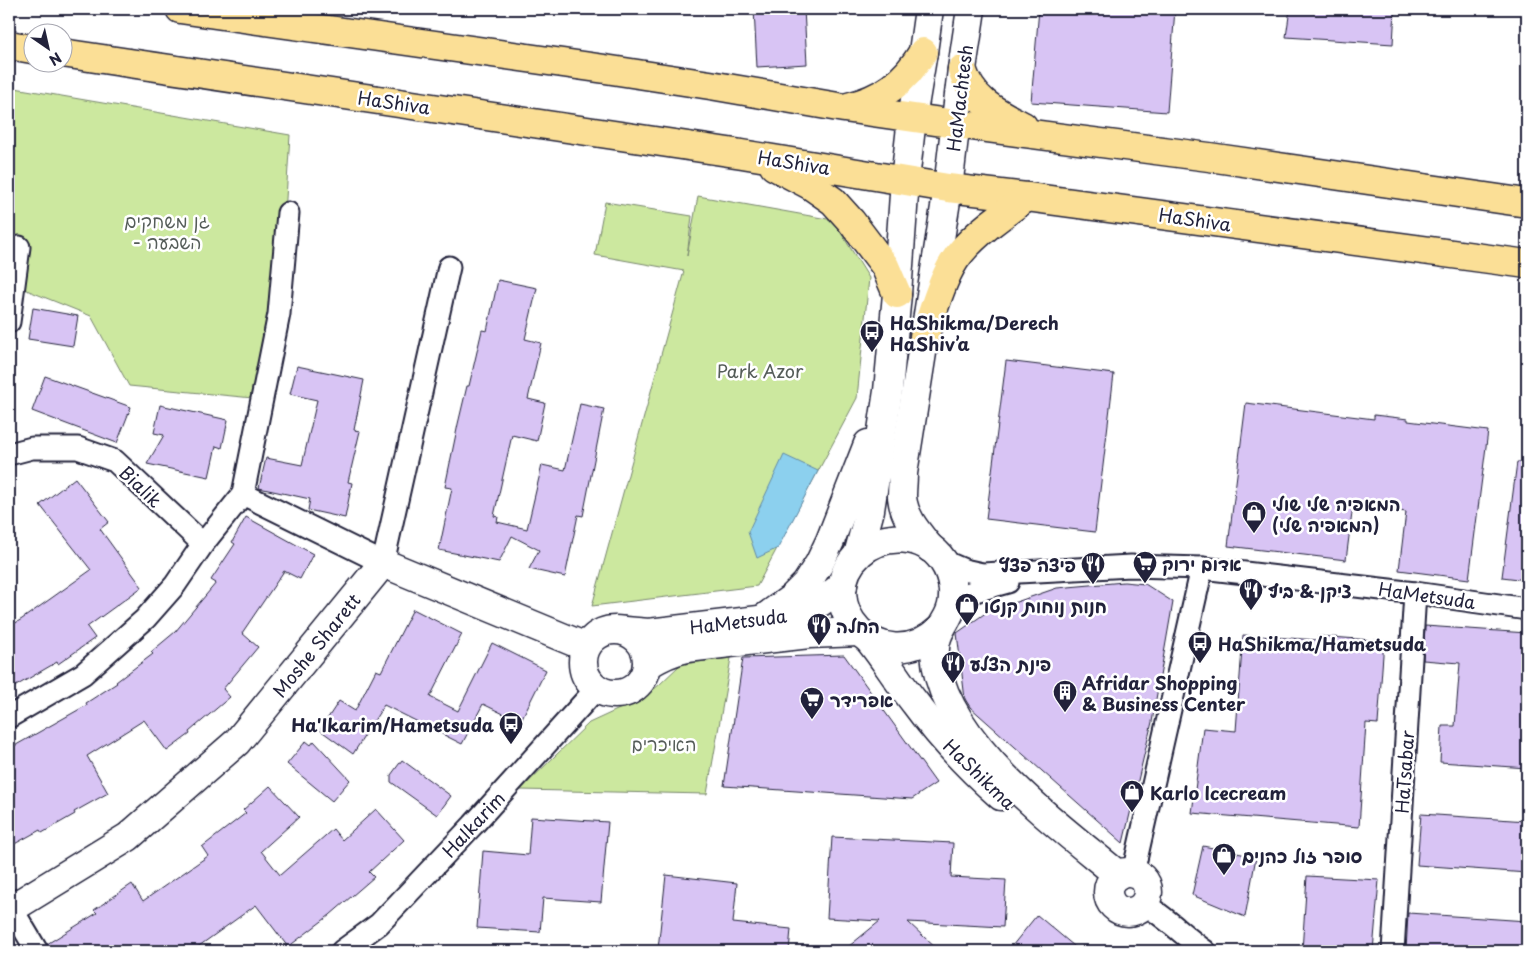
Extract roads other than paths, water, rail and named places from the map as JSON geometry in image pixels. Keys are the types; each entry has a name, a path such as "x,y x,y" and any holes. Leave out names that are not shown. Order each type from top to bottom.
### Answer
{"highway":[{"path":"180,9 605,69 912,118 1209,157 1527,203"},
{"path":"9,45 22,47"},
{"path":"844,108 865,103 889,91 914,68 923,52"},
{"name":"HaShiva","path":"72,54 742,154 948,188 1527,264"},
{"path":"962,69 969,87 990,109 1040,134"},
{"path":"742,154 778,168 810,185 833,201 851,221 885,266 898,294"},
{"path":"924,338 948,272 959,254 971,241 1027,197"}],"street":[{"path":"858,555 870,510 888,391 898,294 905,180 912,118 929,9"},
{"name":"HaMachtesh","path":"937,555 914,528 907,516 902,497 903,473 948,188 970,9"},
{"path":"9,717 83,674 145,619 175,585 203,544 243,494 279,314 288,213"},
{"path":"9,322 19,247"},
{"name":"Moshe Sharett","path":"10,910 128,837 237,742 383,563 449,267"},
{"path":"763,619 792,598 806,584 819,564 857,475 888,391"},
{"name":"Bialik","path":"9,454 32,448 78,448 115,461 203,544"},
{"path":"243,494 383,563 586,647"},
{"path":"890,539 908,539 922,543 937,555 952,579 953,591 945,620 926,640 908,647 888,647 865,636 849,620 843,594 849,568 858,555 872,544 890,539"},
{"name":"HaMetsuda","path":"937,555 964,570 982,574 1131,566 1202,568 1416,593 1527,609"},
{"path":"1202,568 1120,879 1111,902 1120,910 1133,911 1139,909 1144,904 1205,951"},
{"name":"HaMetsuda","path":"945,620 960,598 972,592 1057,570"},
{"name":"HaMetsuda","path":"625,631 649,633 784,617 820,604 844,585"},
{"name":"HaTsabar","path":"1393,951 1416,593"},
{"name":"HaShikma","path":"945,620 935,643 938,670 944,690 953,709 973,741 1018,790 1120,879"},
{"path":"613,630 625,631 642,644 646,654 647,665 644,676 638,685 628,692 606,694 596,689 588,681 583,671 582,658 592,638 602,632 613,630"},
{"name":"HaMetsuda","path":"647,665 674,650 688,648 809,634 865,636"},
{"name":"HaShikma","path":"865,636 884,658 914,702 964,762 1007,802 1120,879"},
{"name":"HaIkarim","path":"342,951 379,924 473,826 596,689"},
{"path":"10,910 37,951"}],"water":[{"path":"784,455 818,471 778,548 757,558 748,532"}],"place":[{"name":"HaShikma/Derech HaShiv’a","path":"872,353"},
{"name":"המאפיה שלי שולי (המאפיה שלי)","path":"1254,534"},
{"name":"אדום ירוק","path":"1145,584"},
{"name":"פיצה פצץ","path":"1093,585"},
{"name":"ציקן & ביף","path":"1251,611"},
{"name":"חנות נוחות קנטו","path":"967,626"},
{"name":"החלה","path":"819,646"},
{"name":"HaShikma/Hametsuda","path":"1200,664"},
{"name":"פינת הצלע","path":"953,684"},
{"name":"Afridar Shopping & Business Center","path":"1065,713"},
{"name":"אפרידר","path":"812,720"},
{"name":"Ha'Ikarim/Hametsuda","path":"511,745"},
{"name":"Karlo Icecream","path":"1132,813"},
{"name":"סופר זול כהנים","path":"1224,876"}],"park label":[{"name":"גן משחקים - השבעה","path":"167,230"},
{"name":"Park Azor","path":"760,370"},
{"name":"האיכרים","path":"664,743"}]}
